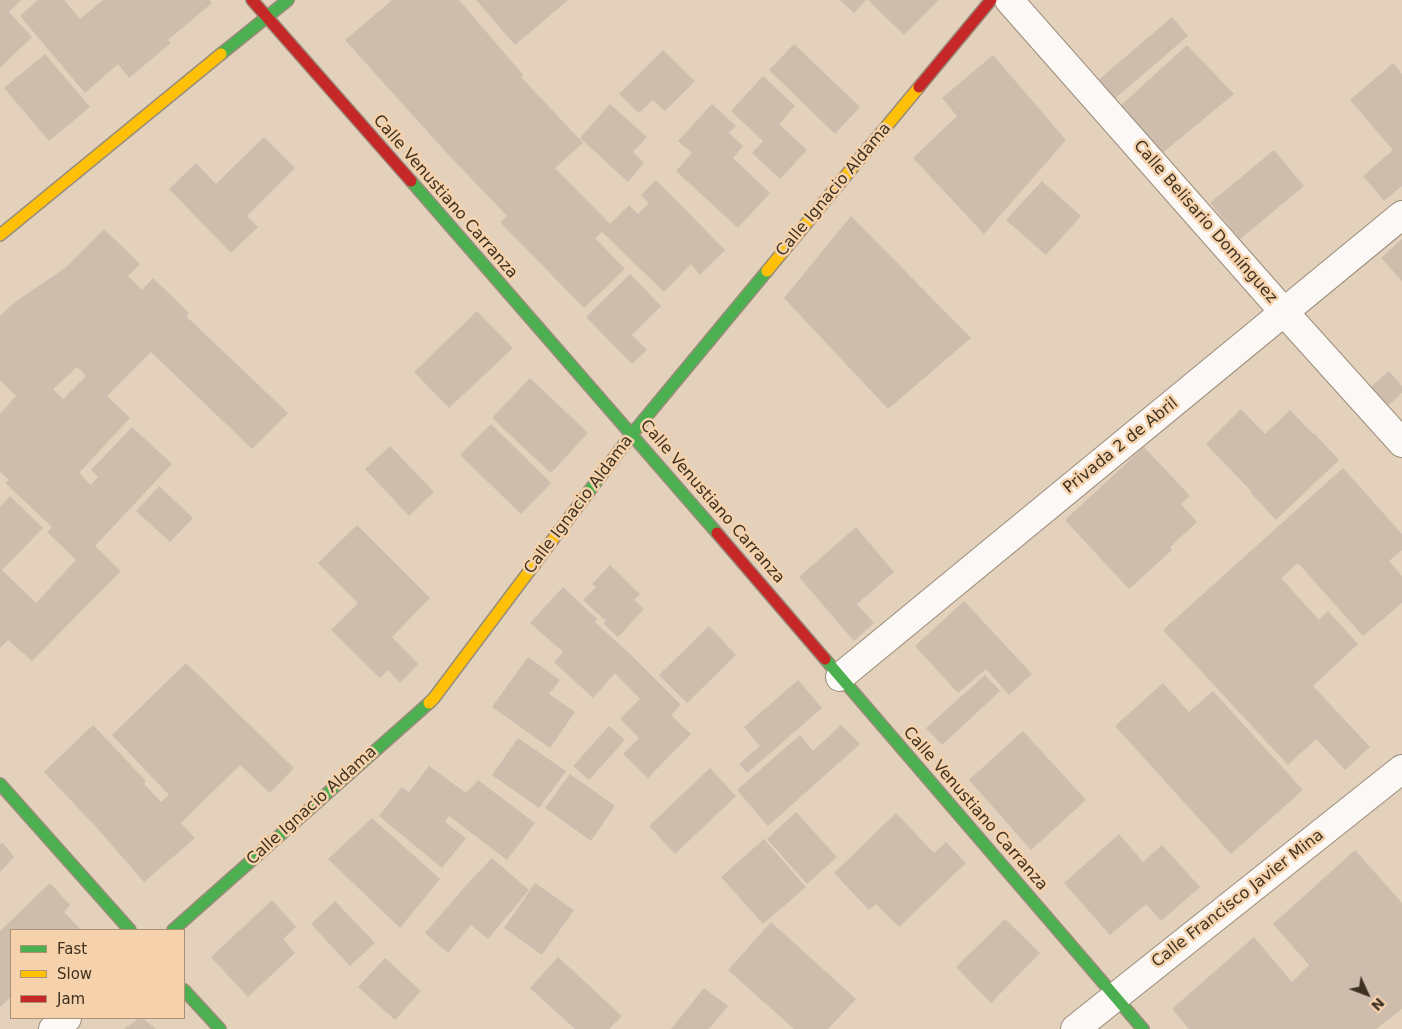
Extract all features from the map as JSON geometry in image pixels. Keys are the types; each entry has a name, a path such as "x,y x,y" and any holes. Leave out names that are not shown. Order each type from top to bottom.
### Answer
{"street":[{"name":"Calle Venustiano Carranza","path":"252,0 632,434 1143,1029"},
{"path":"0,235 288,0"},
{"name":"Calle Ignacio Aldama","path":"174,929 434,698 632,434 992,0"},
{"name":"Calle Belisario Domínguez","path":"1009,0 1402,443"},
{"name":"Privada 2 de Abril","path":"840,677 1402,215"},
{"name":"Calle Francisco Javier Mina","path":"1075,1029 1402,769"},
{"path":"0,784 129,929"},
{"path":"185,991 220,1029"},
{"path":"53,1029 66,1019"}],"building":[{"path":"0,0 21,0 9,12 32,37 0,68"},
{"path":"38,0 64,0 80,19 103,0 209,0 212,3 168,40 171,43 129,78 118,64 85,93 20,16"},
{"path":"392,0 459,0 524,76 521,77 583,143 555,168 610,224 629,205 638,214 649,203 641,195 656,180 725,250 700,275 691,264 664,292 602,232 595,238 625,269 584,308 500,222 507,216 444,150 345,40"},
{"path":"476,0 568,0 515,45"},
{"path":"840,0 866,0 854,13"},
{"path":"868,0 939,0 904,35"},
{"path":"1172,17 1188,36 1112,101 1096,82"},
{"path":"794,44 860,107 835,134 769,70"},
{"path":"1187,45 1234,94 1160,155 1118,108"},
{"path":"663,50 695,81 665,111 653,100 639,113 619,94"},
{"path":"45,54 90,107 49,141 4,88"},
{"path":"993,55 1066,140 984,234 913,158 957,116 942,98"},
{"path":"1393,63 1402,74 1402,186 1384,201 1363,176 1393,150 1350,100"},
{"path":"763,76 795,106 779,124 807,150 780,179 752,153 763,141 731,111"},
{"path":"610,104 647,137 633,152 644,163 628,182 580,138"},
{"path":"712,104 736,126 729,133 743,146 733,158 770,193 738,228 676,171 692,153 678,141"},
{"path":"264,137 295,168 247,216 258,227 231,253 169,189 196,163 216,184"},
{"path":"1274,150 1304,186 1240,239 1210,203"},
{"path":"1042,181 1081,216 1046,255 1006,220"},
{"path":"851,216 971,338 888,409 784,298"},
{"path":"104,229 140,264 128,276 142,290 153,278 189,313 186,316 288,413 252,449 151,352 107,396 130,418 79,473 91,485 98,477 91,470 132,427 172,464 95,546 121,571 32,661 8,640 0,648 0,507 10,496 43,528 2,570 36,603 76,560 47,532 52,527 5,483 9,480 0,472 0,414 16,396 0,380 0,316 15,302 65,268","holes":["77,367 86,376 63,399 53,389"]},
{"path":"1402,239 1402,281 1381,258"},
{"path":"630,274 661,306 632,335 647,350 632,364 586,317"},
{"path":"477,311 513,348 449,408 414,372"},
{"path":"1389,371 1402,386 1402,393 1381,412 1365,392"},
{"path":"530,378 588,433 551,473 492,418"},
{"path":"1241,409 1265,434 1290,410 1339,460 1276,520 1206,444"},
{"path":"491,424 551,483 521,514 460,455"},
{"path":"390,446 434,492 409,516 365,469"},
{"path":"1144,447 1190,496 1181,504 1197,522 1170,547 1172,550 1129,589 1065,520"},
{"path":"1343,468 1402,534 1402,550 1389,561 1402,576 1402,603 1363,636 1298,563 1281,578 1319,620 1328,611 1358,644 1313,686 1370,747 1345,770 1316,739 1288,765 1163,630"},
{"path":"159,486 193,518 170,542 136,511"},
{"path":"357,525 430,598 392,637 418,664 400,683 388,670 380,678 331,630 358,603 318,563"},
{"path":"856,527 894,572 857,604 874,623 854,641 799,577"},
{"path":"610,565 640,594 634,600 644,609 618,637 603,623 606,621 583,600 596,587 592,584"},
{"path":"563,587 597,619 595,622 681,705 671,715 691,734 648,778 623,754 639,738 620,719 640,699 615,673 593,698 554,662 563,652 530,623"},
{"path":"964,601 1032,674 1009,695 986,669 958,693 915,646"},
{"path":"709,626 736,655 687,703 659,675"},
{"path":"528,657 560,680 549,694 575,712 550,748 492,707"},
{"path":"186,663 294,768 270,793 240,765 181,823 195,838 144,882 97,828 44,772 93,725 146,781 144,784 161,802 169,795 112,735"},
{"path":"985,675 1000,691 942,745 926,728"},
{"path":"798,680 822,708 747,773 739,764 760,746 744,727"},
{"path":"1163,683 1189,712 1213,691 1303,790 1231,854 1115,726"},
{"path":"841,725 860,744 768,826 737,790 800,735 813,751"},
{"path":"609,726 625,740 589,780 573,766"},
{"path":"1023,731 1086,800 1031,850 969,780"},
{"path":"518,738 566,771 539,808 492,775"},
{"path":"429,766 466,793 478,780 535,823 507,860 449,816 445,822 466,838 442,868 379,816 402,787 409,792"},
{"path":"710,768 736,796 675,854 649,826"},
{"path":"570,774 615,806 591,841 545,808"},
{"path":"796,812 837,857 807,884 767,839"},
{"path":"896,813 934,853 946,842 966,863 899,927 876,904 869,910 834,873"},
{"path":"372,818 440,879 400,928 328,859"},
{"path":"1119,834 1143,862 1162,845 1200,887 1161,921 1146,904 1110,935 1064,883"},
{"path":"764,839 806,887 763,924 721,877"},
{"path":"3,843 14,857 0,872 0,844"},
{"path":"1355,850 1402,903 1402,1009 1376,1029 1189,1029 1172,1009 1254,937 1292,982 1309,965 1273,924"},
{"path":"492,858 529,890 488,939 471,925 448,953 425,933"},
{"path":"50,883 70,905 64,912 80,929 10,929 10,998 0,1007 0,931"},
{"path":"535,883 574,910 542,955 504,928"},
{"path":"272,900 296,927 283,939 295,953 248,997 211,957"},
{"path":"335,901 375,943 350,966 311,924"},
{"path":"1005,919 1040,953 991,1003 956,967"},
{"path":"771,922 856,999 828,1029 794,1029 728,970"},
{"path":"558,957 622,1016 609,1029 575,1029 530,988"},
{"path":"385,958 421,991 395,1020 358,987"},
{"path":"704,988 728,1006 709,1029 671,1029"},
{"path":"138,1019 143,1019 156,1029 124,1029"}],"traffic: fast":[{"path":"221,54 288,0"},
{"path":"411,181 717,533"},
{"path":"566,522 632,434 767,271"},
{"path":"825,659 1143,1029"},
{"path":"174,929 429,703"},
{"path":"0,784 129,929"},
{"path":"185,991 220,1029"}],"traffic: slow":[{"path":"0,235 221,54"},
{"path":"767,271 919,87"},
{"path":"429,703 566,522"}],"traffic: jam":[{"path":"252,0 411,181"},
{"path":"919,87 991,0"},
{"path":"717,533 825,659"}]}
